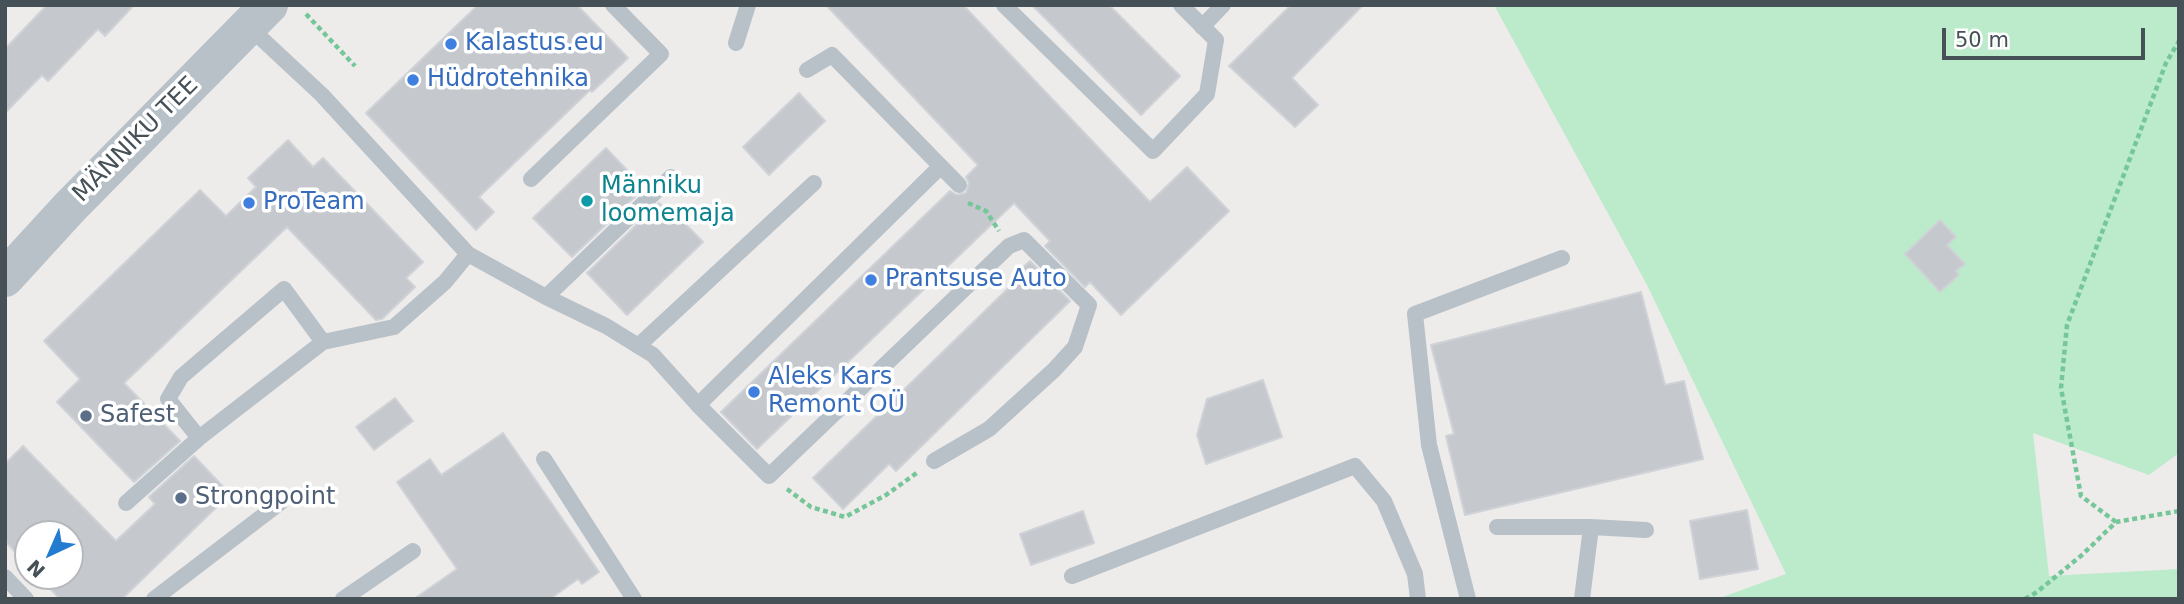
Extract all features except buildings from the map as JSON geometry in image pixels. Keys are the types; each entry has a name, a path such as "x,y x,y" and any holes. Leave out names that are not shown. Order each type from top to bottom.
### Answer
{"street":[{"name":"MÄNNIKU TEE","path":"5,278 70,207 258,16"}],"lane":[{"path":"531,179 661,54 613,5"},
{"path":"736,43 748,5"},
{"path":"1004,5 1153,151 1207,94 1216,40 1181,5"},
{"path":"1202,27 1223,5"},
{"path":"258,16 322,95 468,254 606,326 653,355 698,405 769,476 1009,246 1024,240 1089,305 1075,347 1054,370 989,429 934,461"},
{"path":"807,70 832,55 959,185"},
{"path":"698,405 940,167"},
{"path":"546,297 671,177"},
{"path":"638,346 814,183"},
{"path":"126,503 199,438 323,342 394,327 445,282 468,254"},
{"path":"1468,599 1429,445 1415,314 1562,258"},
{"path":"199,438 169,399 181,377 284,289 323,342"},
{"path":"544,459 634,599"},
{"path":"1072,576 1355,466 1384,501 1415,574 1418,599"},
{"path":"154,599 281,502"},
{"path":"1497,527 1646,530"},
{"path":"1582,599 1591,527"},
{"path":"344,599 413,551"},
{"path":"5,577 26,599"}],"path":[{"path":"306,13 355,66"},
{"path":"2116,522 2081,496 2061,388 2067,325 2166,63 2179,41"},
{"path":"959,185 965,202 986,211 1009,246"},
{"path":"769,476 811,507 845,517 887,495 934,461"},
{"path":"2025,599 2082,555 2116,522 2179,511"}],"green space":[{"path":"1494,5 2179,5 2179,453 2149,475 2033,433 2049,576 2179,569 2179,599 1717,599 1786,574 1646,283"}],"place":[{"name":"Kalastus.eu","path":"451,44"},
{"name":"Hüdrotehnika","path":"413,80"},
{"name":"Männiku loomemaja","path":"587,201"},
{"name":"ProTeam","path":"249,203"},
{"name":"Prantsuse Auto","path":"871,280"},
{"name":"Aleks Kars Remont OÜ","path":"754,392"},
{"name":"Safest","path":"86,416"},
{"name":"Strongpoint","path":"181,498"}]}
